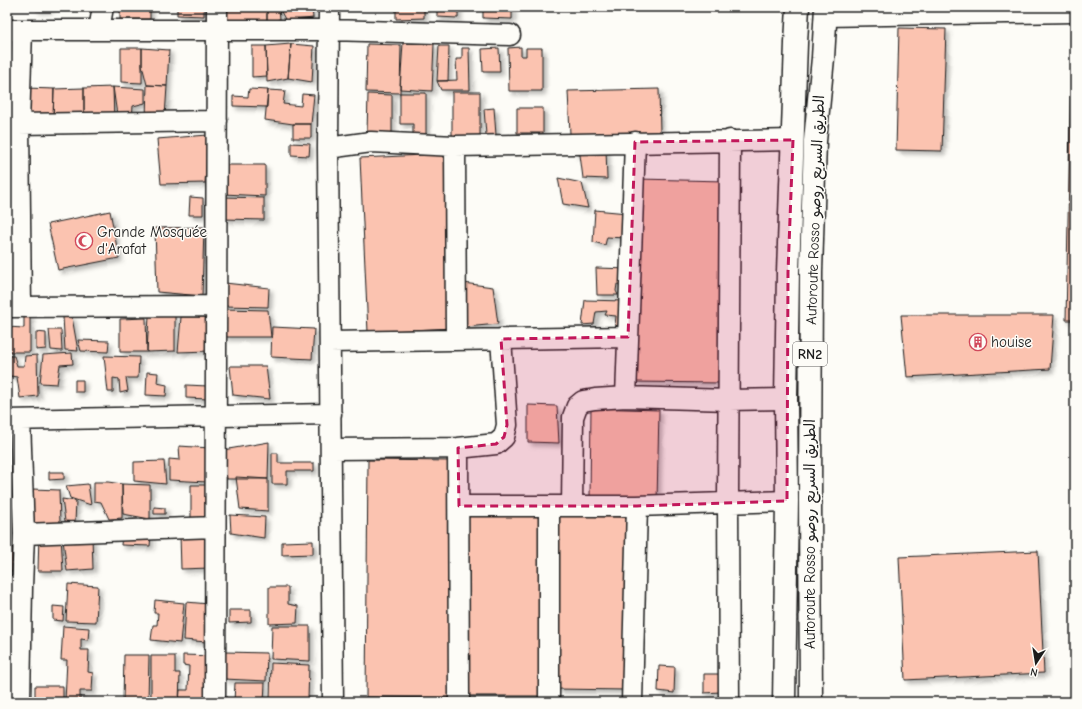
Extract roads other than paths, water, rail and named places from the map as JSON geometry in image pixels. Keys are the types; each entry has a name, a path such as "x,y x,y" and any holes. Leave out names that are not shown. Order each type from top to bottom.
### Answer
{"highway":[{"name":"Autoroute Rosso الطريق السريع روصو","path":"784,702 788,272 798,7"},
{"name":"Autoroute Rosso الطريق السريع روصو","path":"811,702 811,272 815,141 823,58 825,11"}],"street":[{"path":"99,30 103,7"},
{"path":"215,702 217,7"},
{"path":"329,7 328,148 333,702"},
{"path":"825,11 1075,12"},
{"path":"216,306 14,307 13,184 19,124 14,30 329,30 510,35"},
{"path":"19,124 217,121"},
{"path":"729,702 728,502 730,140"},
{"path":"328,148 371,142 455,146 793,140"},
{"path":"626,397 635,142"},
{"path":"455,146 456,340"},
{"path":"330,342 628,337"},
{"path":"331,450 458,448 496,444 504,437 507,425 501,339"},
{"path":"572,506 573,417 577,406 583,401 626,397 729,400 786,399"},
{"path":"20,702 15,586 24,534 14,420 331,414"},
{"path":"458,448 459,702"},
{"path":"459,506 637,506 787,501"},
{"path":"549,506 549,702"},
{"path":"632,702 637,506"},
{"path":"24,534 215,527"}],"place":[{"name":"Grande Mosquée d'Arafat","path":"84,241"},
{"name":"houise","path":"978,342"}]}
